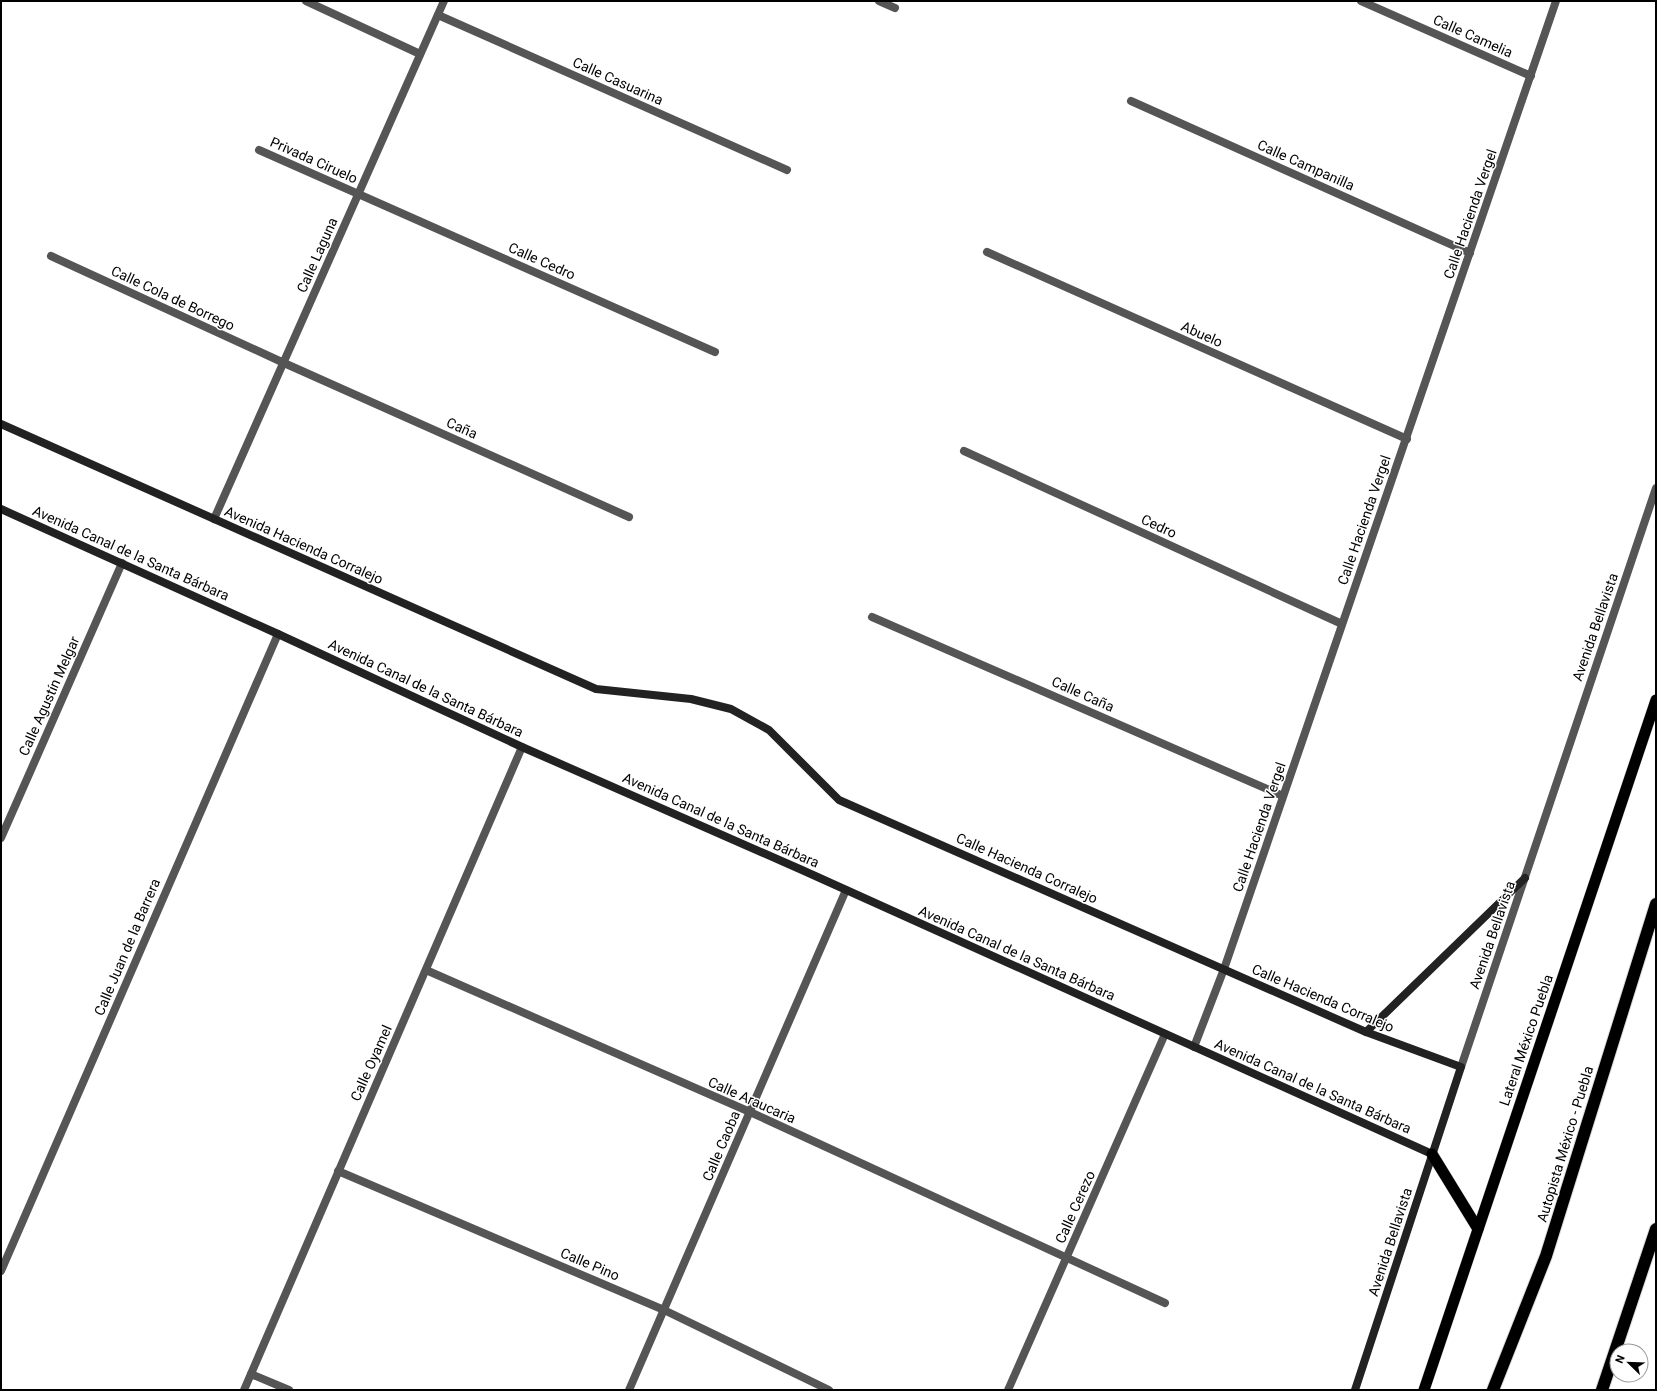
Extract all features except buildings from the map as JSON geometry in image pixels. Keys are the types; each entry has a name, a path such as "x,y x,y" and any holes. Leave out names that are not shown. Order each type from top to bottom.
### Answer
{"highway":[{"name":"Lateral México Puebla","path":"1424,1390 1656,700"},
{"name":"Autopista México - Puebla","path":"1493,1390 1546,1256 1656,904"},
{"path":"1432,1154 1478,1229"},
{"path":"1602,1390 1656,1229"}],"main road":[{"name":"Avenida Hacienda Corralejo","path":"1,424 596,689"},
{"name":"Avenida Canal de la Santa Bárbara","path":"1,509 278,634 522,747 846,890 1432,1154"},
{"name":"Calle Hacienda Corralejo","path":"596,689 691,699 731,709 769,730 838,800 1366,1032 1461,1067"},
{"path":"1366,1032 1525,878"},
{"name":"Avenida Bellavista","path":"1355,1390 1461,1067"}],"street":[{"path":"306,1 420,54"},
{"name":"Calle Laguna","path":"214,519 444,1"},
{"path":"879,1 895,8"},
{"name":"Calle Camelia","path":"1361,1 1530,76"},
{"name":"Calle Hacienda Vergel","path":"1194,1047 1224,969 1342,624 1407,440 1556,1"},
{"name":"Calle Casuarina","path":"438,15 787,170"},
{"name":"Calle Campanilla","path":"1131,101 1470,253"},
{"name":"Privada Ciruelo","path":"259,150 358,194"},
{"name":"Calle Cedro","path":"358,194 715,352"},
{"name":"Abuelo","path":"987,252 1407,440"},
{"name":"Calle Cola de Borrego","path":"51,256 284,363"},
{"name":"Caña","path":"284,363 629,516"},
{"name":"Cedro","path":"964,451 1342,624"},
{"name":"Avenida Bellavista","path":"1461,1067 1656,488"},
{"name":"Calle Agustín Melgar","path":"1,838 122,563"},
{"name":"Calle Caña","path":"872,617 1283,796"},
{"name":"Calle Juan de la Barrera","path":"1,1271 278,634"},
{"name":"Calle Oyamel","path":"244,1390 522,747"},
{"name":"Calle Caoba","path":"629,1390 846,890"},
{"name":"Calle Araucaria","path":"426,970 750,1112 1066,1258 1165,1302"},
{"name":"Calle Cerezo","path":"1008,1390 1165,1034"},
{"name":"Calle Pino","path":"338,1171 664,1310 829,1390"},
{"path":"251,1374 289,1390"}]}
